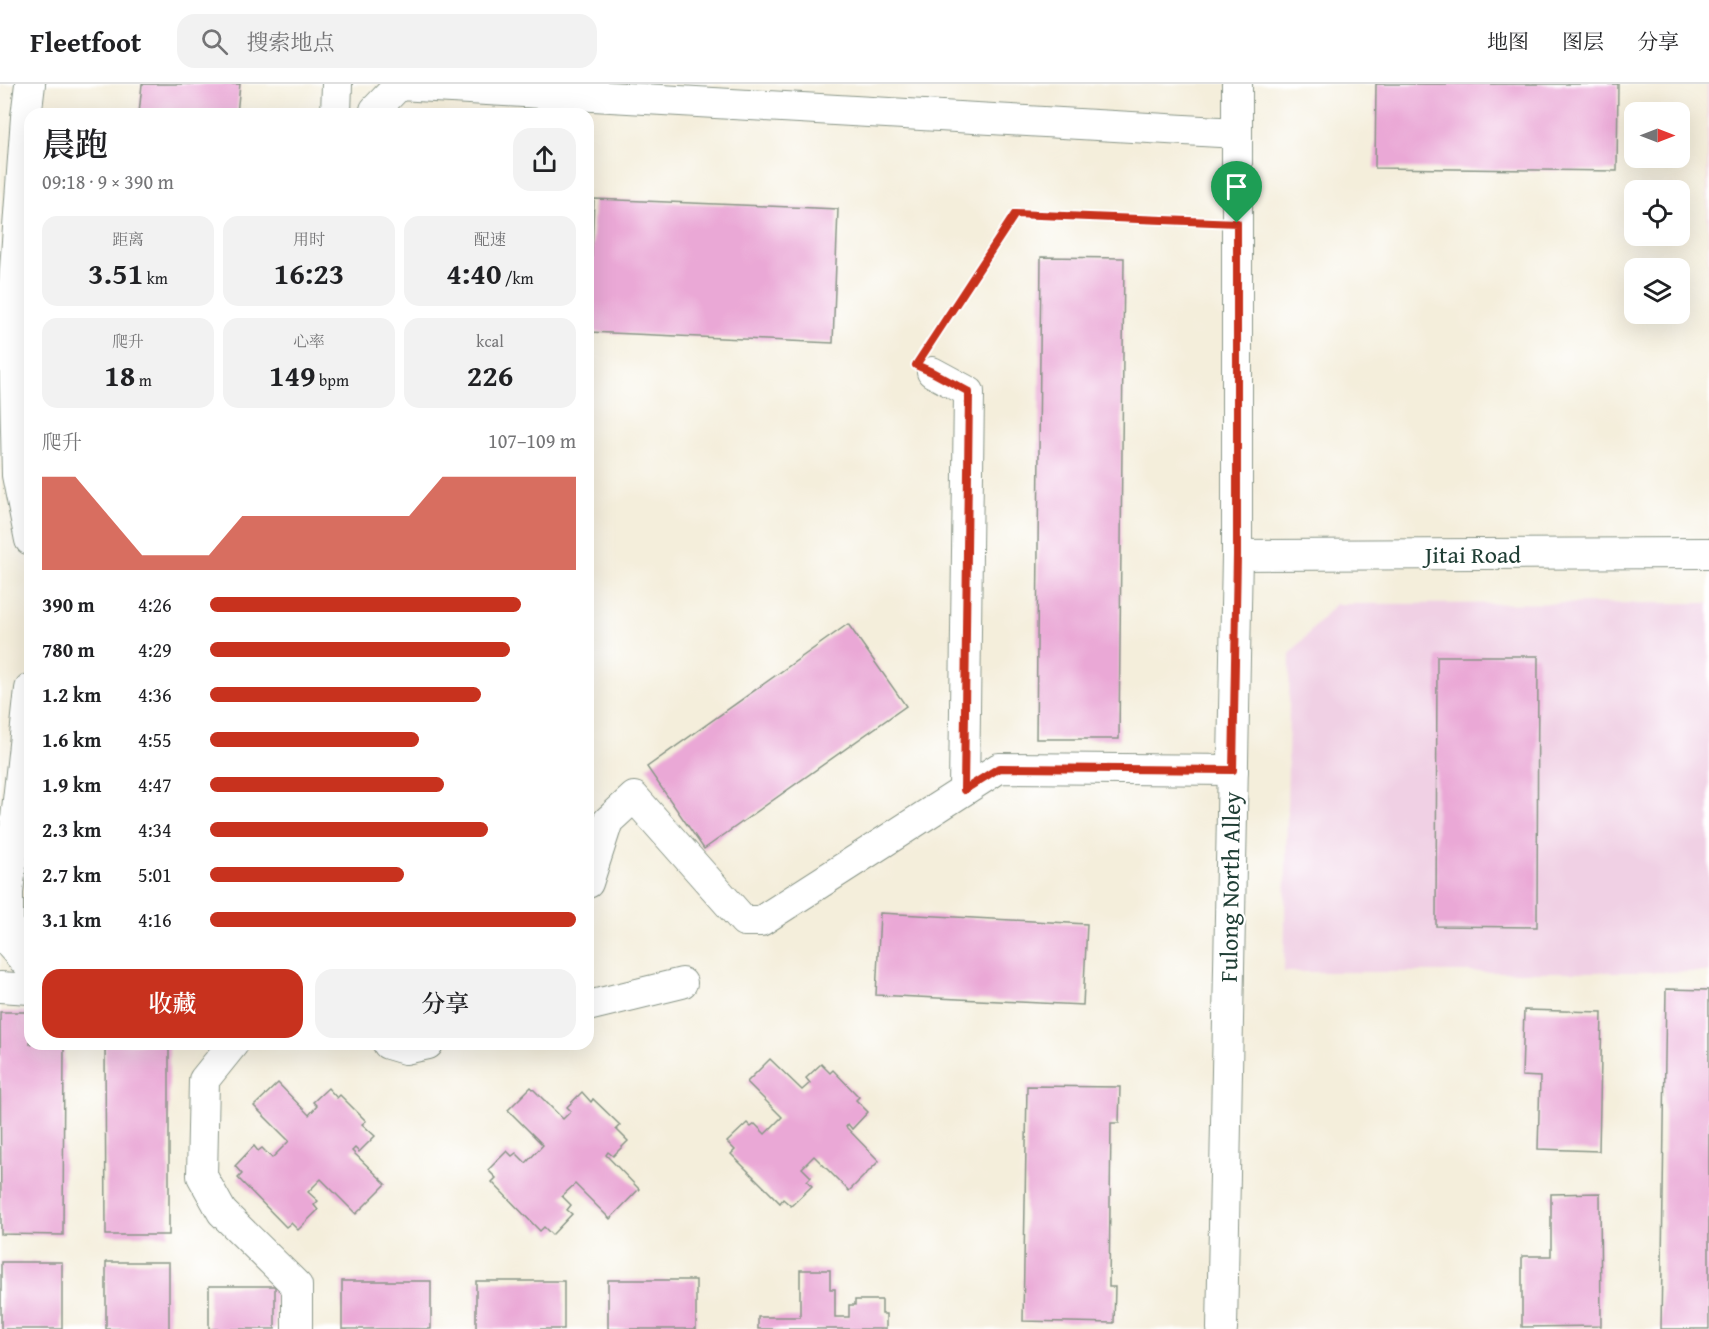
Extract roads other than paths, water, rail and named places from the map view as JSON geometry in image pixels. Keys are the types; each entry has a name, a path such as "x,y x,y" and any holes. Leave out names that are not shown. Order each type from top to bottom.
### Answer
{"street":[{"path":"27,108 30,84"},
{"path":"336,108 337,84"},
{"name":"Fulong North Alley","path":"1222,1329 1237,555 1238,84"},
{"path":"377,108 399,85 1237,133"},
{"path":"24,145 13,297 16,475 9,488 24,525"},
{"path":"932,372 969,392 964,790"},
{"name":"Jitai Road","path":"1237,555 1709,553"},
{"path":"24,745 8,893 8,942 24,960"},
{"path":"965,748 999,768 1233,770"},
{"path":"594,864 608,821 634,797 744,921 761,921 999,768"},
{"path":"594,1005 682,983"},
{"path":"0,987 24,989"},
{"path":"228,1050 204,1080 202,1176 222,1212 297,1286 297,1329"}]}
